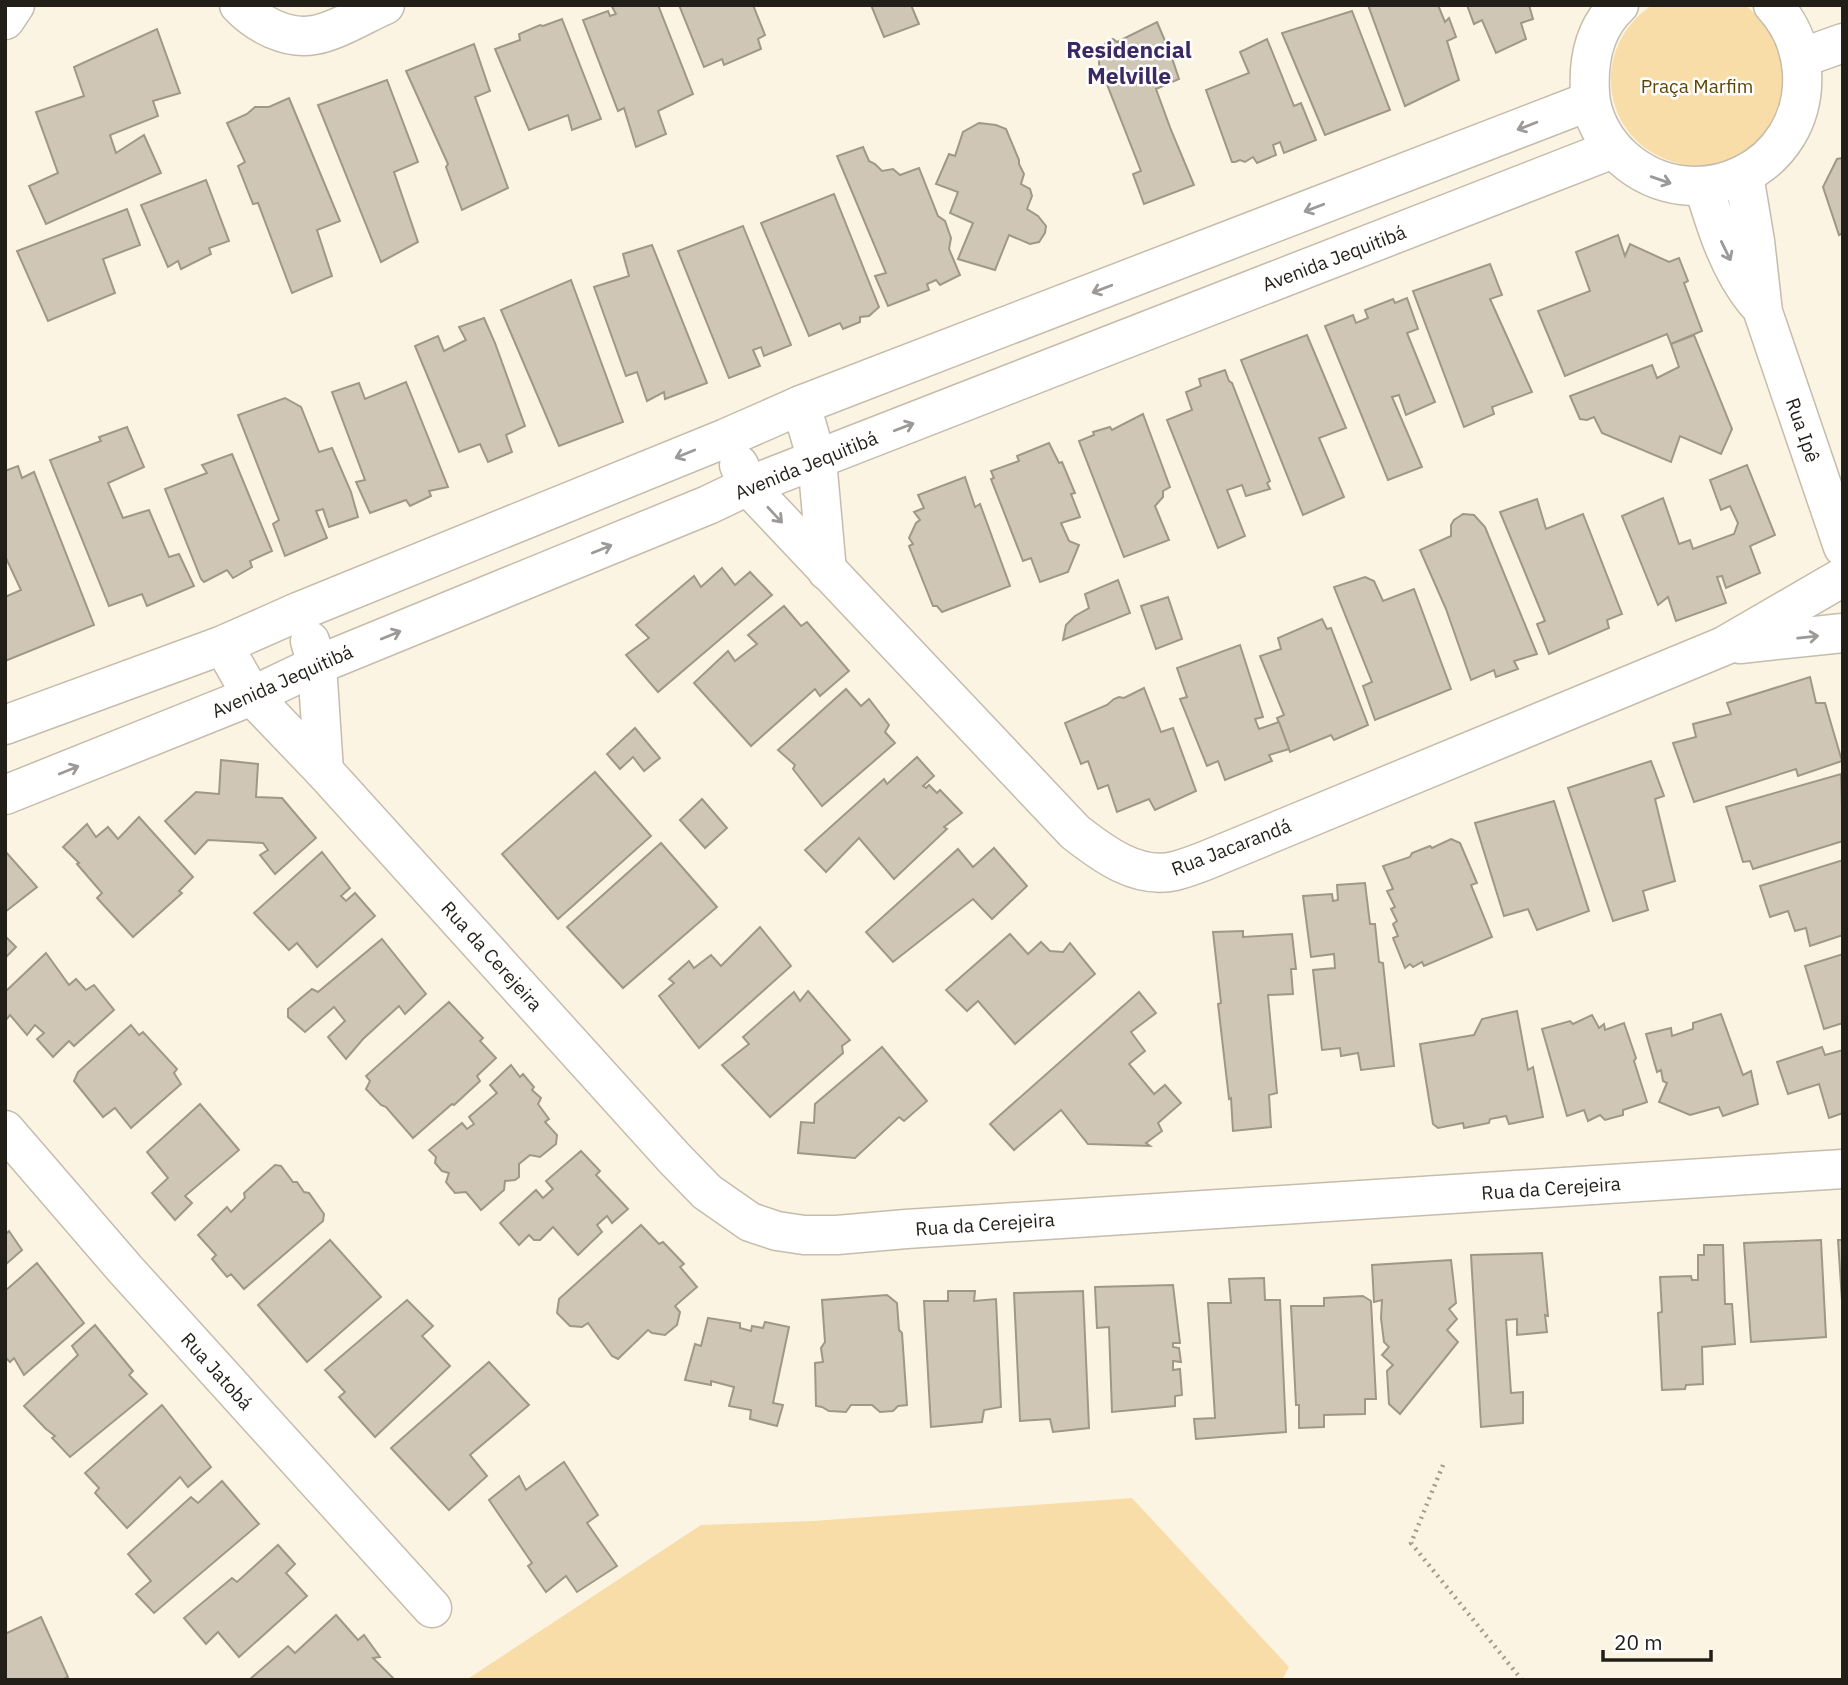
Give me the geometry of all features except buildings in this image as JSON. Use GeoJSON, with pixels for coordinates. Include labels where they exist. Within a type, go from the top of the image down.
{"type":"FeatureCollection","features":[{"type":"Feature","properties":{"kind":"street"},"geometry":{"type":"LineString","coordinates":[[239,5],[245,12],[271,28],[313,36],[385,5]]}},
{"type":"Feature","properties":{"kind":"street"},"geometry":{"type":"LineString","coordinates":[[1619,5],[1596,39],[1589,70],[1590,101],[1599,127],[1613,149],[1632,166],[1654,179],[1679,186],[1704,187],[1725,183],[1744,175],[1767,160],[1785,138],[1797,113],[1802,86],[1801,58],[1783,7]]}},
{"type":"Feature","properties":{"kind":"street"},"geometry":{"type":"LineString","coordinates":[[1801,58],[1843,43]]}},
{"type":"Feature","properties":{"kind":"street"},"geometry":{"type":"LineString","coordinates":[[5,725],[223,645],[802,405],[1590,101]]}},
{"type":"Feature","properties":{"kind":"street","name":"Avenida Jequitibá"},"geometry":{"type":"LineString","coordinates":[[5,795],[252,696],[317,665],[708,505],[748,486],[1613,149]]}},
{"type":"Feature","properties":{"kind":"street","name":"Rua Ipê"},"geometry":{"type":"LineString","coordinates":[[1744,175],[1763,312],[1843,547]]}},
{"type":"Feature","properties":{"kind":"street","name":"Rua Ipê"},"geometry":{"type":"LineString","coordinates":[[1704,187],[1718,234],[1747,291],[1763,312]]}},
{"type":"Feature","properties":{"kind":"street"},"geometry":{"type":"LineString","coordinates":[[802,405],[817,460],[827,571]]}},
{"type":"Feature","properties":{"kind":"street","name":"Rua Jacarandá"},"geometry":{"type":"LineString","coordinates":[[726,438],[748,486],[1075,832],[1102,854],[1129,867],[1151,873],[1174,872],[1207,860],[1724,646],[1843,578]]}},
{"type":"Feature","properties":{"kind":"street"},"geometry":{"type":"LineString","coordinates":[[300,611],[317,665],[324,771]]}},
{"type":"Feature","properties":{"kind":"street","name":"Rua Jacarandá"},"geometry":{"type":"LineString","coordinates":[[1724,646],[1843,633]]}},
{"type":"Feature","properties":{"kind":"street","name":"Rua da Cerejeira"},"geometry":{"type":"LineString","coordinates":[[223,645],[252,696],[324,771],[674,1158],[707,1192],[750,1222],[777,1231],[804,1235],[837,1235],[1843,1170]]}},
{"type":"Feature","properties":{"kind":"street","name":"Rua Jatobá"},"geometry":{"type":"LineString","coordinates":[[5,1130],[125,1269],[432,1608]]}},
{"type":"Feature","properties":{"kind":"path"},"geometry":{"type":"LineString","coordinates":[[1443,1465],[1411,1543],[1522,1680]]}},
{"type":"Feature","properties":{"kind":"green space","name":"Praça Marfim"},"geometry":{"type":"Polygon","coordinates":[[[1652,5],[1745,5],[1775,37],[1784,61],[1780,105],[1771,125],[1746,151],[1710,165],[1681,164],[1654,154],[1634,138],[1620,118],[1612,95],[1611,70],[1618,46],[1631,24],[1652,5]]]}},
{"type":"Feature","properties":{"kind":"green space"},"geometry":{"type":"Polygon","coordinates":[[[1132,1498],[1289,1667],[1282,1680],[466,1680],[701,1525],[813,1521],[1132,1498]]]}},
{"type":"Feature","properties":{"kind":"district","name":"Residencial Melville"},"geometry":{"type":"Point","coordinates":[1129,62]}}]}
